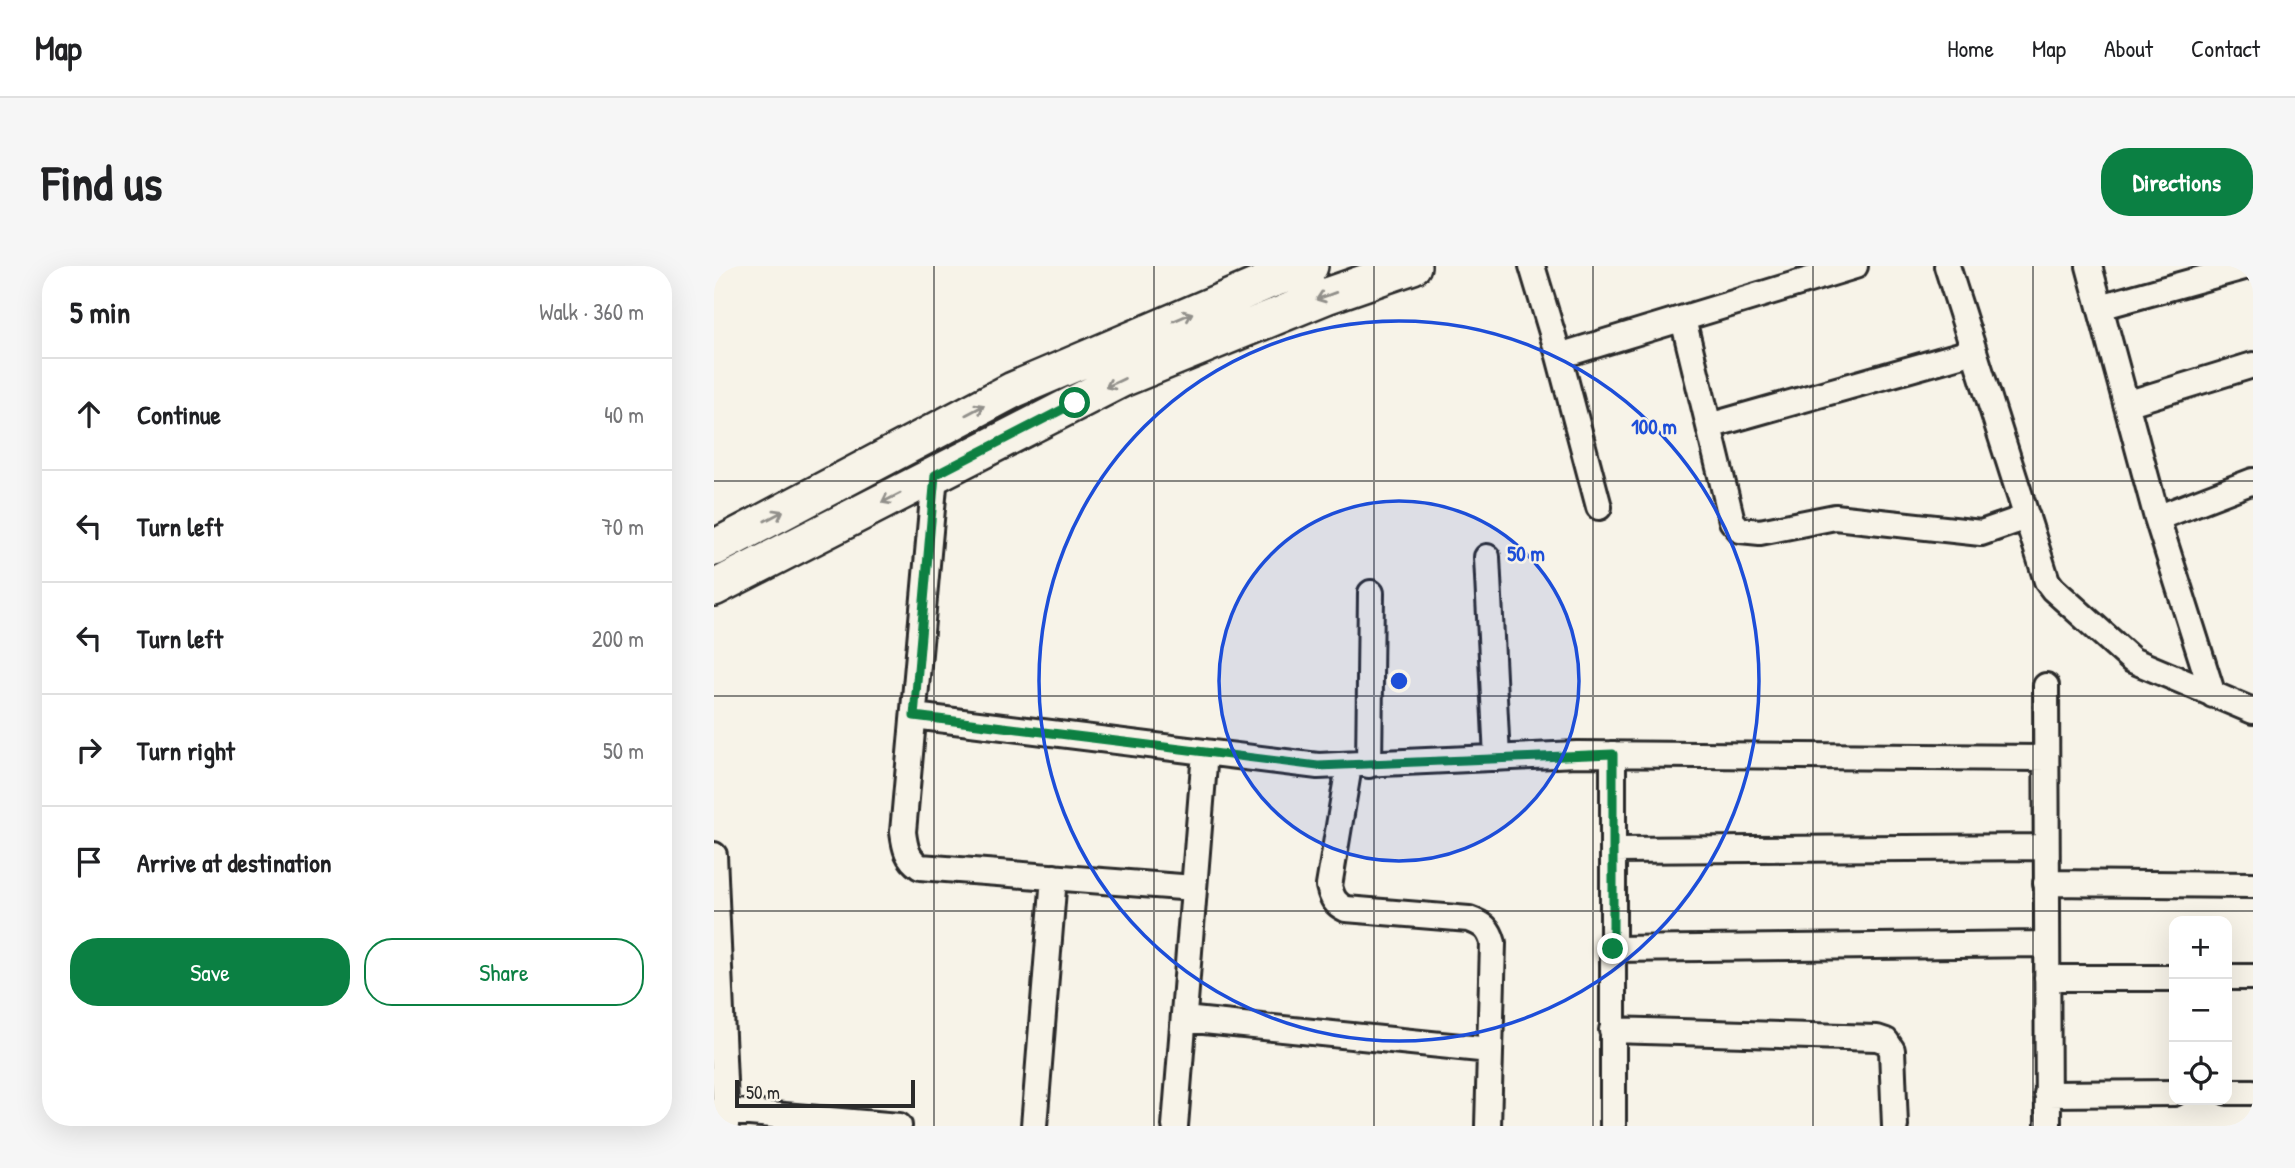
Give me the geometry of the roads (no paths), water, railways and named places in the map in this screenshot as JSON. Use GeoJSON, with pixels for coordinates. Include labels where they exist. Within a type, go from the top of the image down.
{"type":"FeatureCollection","features":[{"type":"Feature","properties":{"kind":"main road"},"geometry":{"type":"LineString","coordinates":[[714,548],[1013,390],[1270,280],[1310,266]]}},
{"type":"Feature","properties":{"kind":"main road"},"geometry":{"type":"LineString","coordinates":[[714,588],[1122,379],[1325,296],[1413,266]]}},
{"type":"Feature","properties":{"kind":"street"},"geometry":{"type":"LineString","coordinates":[[1532,266],[1599,507]]}},
{"type":"Feature","properties":{"kind":"street"},"geometry":{"type":"LineString","coordinates":[[1559,356],[1855,266]]}},
{"type":"Feature","properties":{"kind":"street"},"geometry":{"type":"LineString","coordinates":[[1947,266],[2047,581],[2132,660],[2253,711]]}},
{"type":"Feature","properties":{"kind":"street"},"geometry":{"type":"LineString","coordinates":[[2089,266],[2157,518],[2213,695]]}},
{"type":"Feature","properties":{"kind":"street"},"geometry":{"type":"LineString","coordinates":[[2100,307],[2248,266]]}},
{"type":"Feature","properties":{"kind":"street"},"geometry":{"type":"LineString","coordinates":[[1683,319],[1732,521],[1740,530],[1760,532],[1835,517],[1981,533],[2027,517]]}},
{"type":"Feature","properties":{"kind":"street"},"geometry":{"type":"LineString","coordinates":[[1709,426],[1974,351]]}},
{"type":"Feature","properties":{"kind":"street"},"geometry":{"type":"LineString","coordinates":[[2126,404],[2253,365]]}},
{"type":"Feature","properties":{"kind":"street"},"geometry":{"type":"LineString","coordinates":[[935,475],[903,832],[904,847],[911,860],[920,867],[1194,888]]}},
{"type":"Feature","properties":{"kind":"street"},"geometry":{"type":"LineString","coordinates":[[2157,518],[2253,481]]}},
{"type":"Feature","properties":{"kind":"street"},"geometry":{"type":"LineString","coordinates":[[1487,558],[1497,758]]}},
{"type":"Feature","properties":{"kind":"street"},"geometry":{"type":"LineString","coordinates":[[1371,593],[1359,765],[1329,886],[1337,905],[1346,909],[1469,919],[1489,930],[1493,943],[1488,1126]]}},
{"type":"Feature","properties":{"kind":"street"},"geometry":{"type":"LineString","coordinates":[[2046,686],[2048,1126]]}},
{"type":"Feature","properties":{"kind":"street"},"geometry":{"type":"LineString","coordinates":[[914,716],[1318,766],[1613,754],[2046,758]]}},
{"type":"Feature","properties":{"kind":"street"},"geometry":{"type":"LineString","coordinates":[[1175,1126],[1205,752]]}},
{"type":"Feature","properties":{"kind":"street"},"geometry":{"type":"LineString","coordinates":[[1613,754],[1613,1126]]}},
{"type":"Feature","properties":{"kind":"street"},"geometry":{"type":"LineString","coordinates":[[1613,850],[2046,847]]}},
{"type":"Feature","properties":{"kind":"street"},"geometry":{"type":"LineString","coordinates":[[714,855],[723,1110],[900,1126]]}},
{"type":"Feature","properties":{"kind":"street"},"geometry":{"type":"LineString","coordinates":[[1034,1126],[1054,877]]}},
{"type":"Feature","properties":{"kind":"street"},"geometry":{"type":"LineString","coordinates":[[2046,883],[2253,885]]}},
{"type":"Feature","properties":{"kind":"street"},"geometry":{"type":"LineString","coordinates":[[1613,949],[2046,944]]}},
{"type":"Feature","properties":{"kind":"street"},"geometry":{"type":"LineString","coordinates":[[2232,977],[2253,977]]}},
{"type":"Feature","properties":{"kind":"street"},"geometry":{"type":"LineString","coordinates":[[2047,978],[2169,978]]}},
{"type":"Feature","properties":{"kind":"street"},"geometry":{"type":"LineString","coordinates":[[1184,1019],[1490,1050]]}},
{"type":"Feature","properties":{"kind":"street"},"geometry":{"type":"LineString","coordinates":[[1612,1030],[1877,1038],[1886,1041],[1892,1050],[1895,1126]]}},
{"type":"Feature","properties":{"kind":"street"},"geometry":{"type":"LineString","coordinates":[[2232,1092],[2253,1092]]}},
{"type":"Feature","properties":{"kind":"street"},"geometry":{"type":"LineString","coordinates":[[2048,1094],[2169,1093]]}}]}
